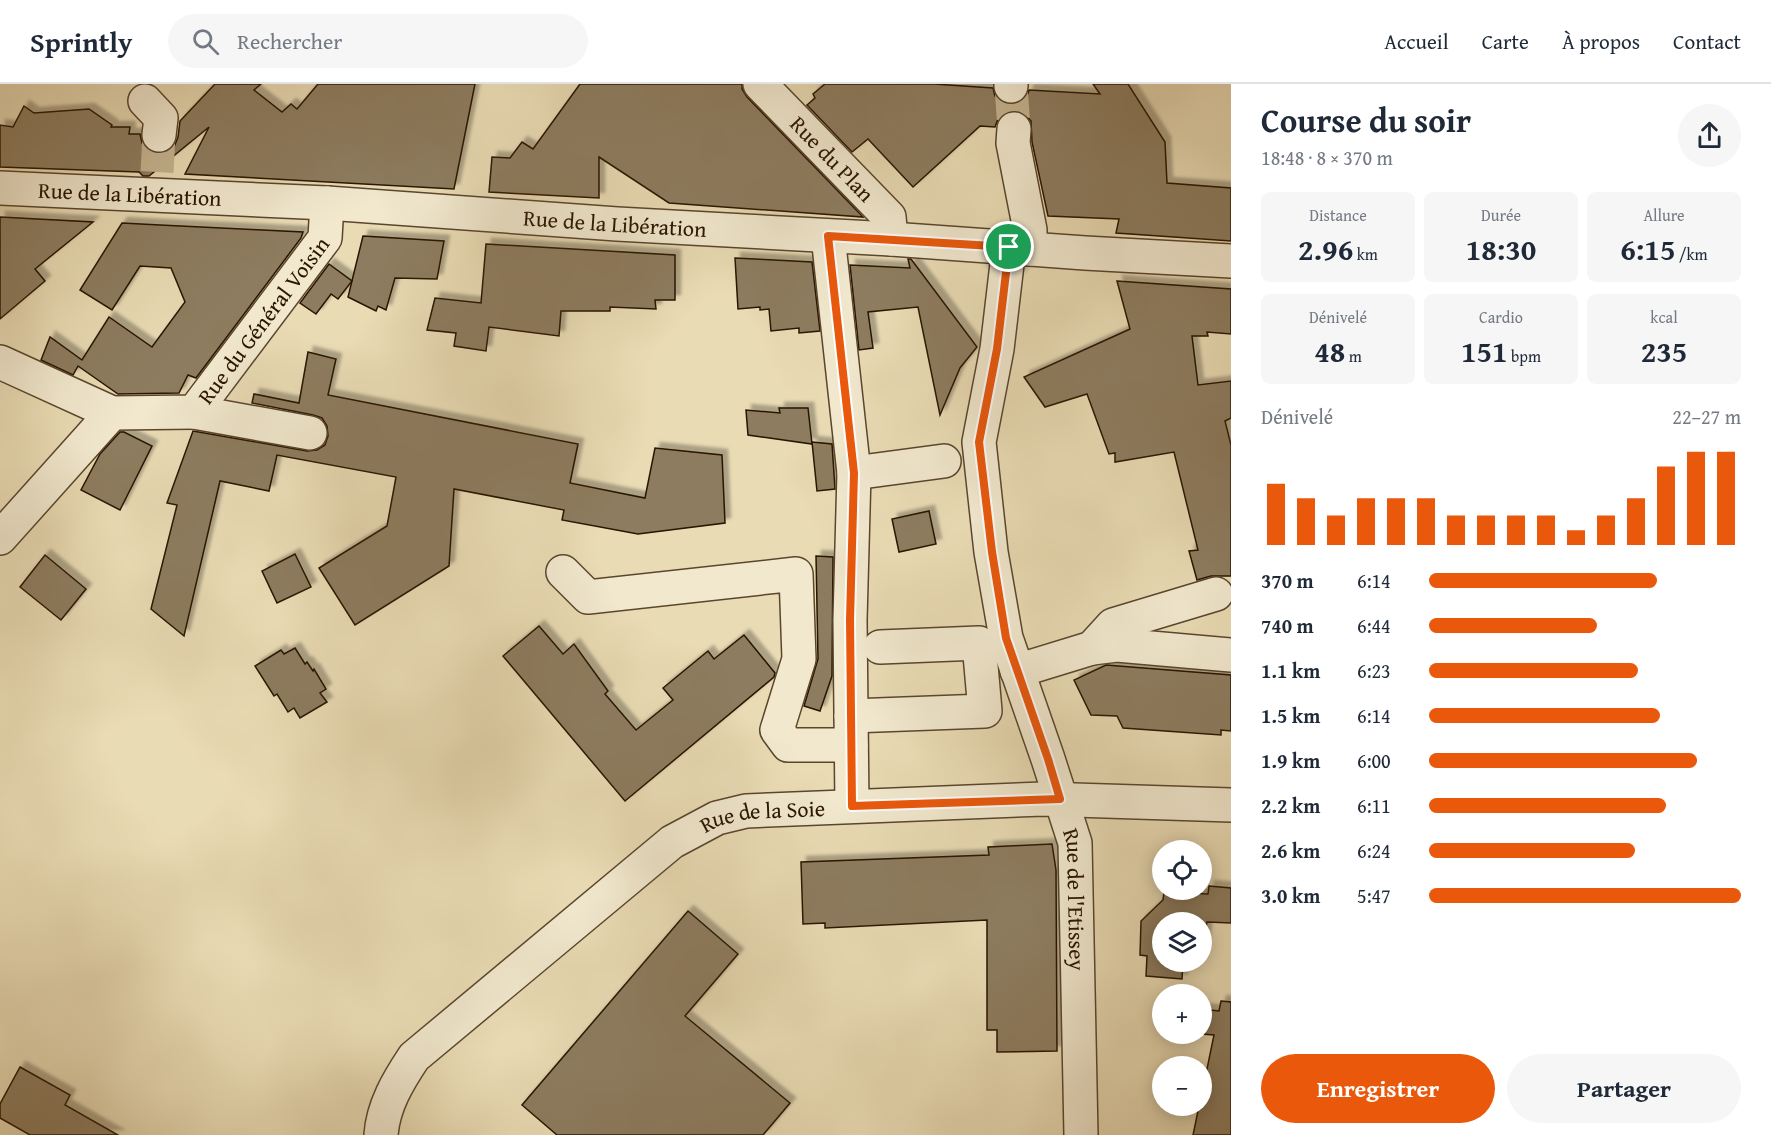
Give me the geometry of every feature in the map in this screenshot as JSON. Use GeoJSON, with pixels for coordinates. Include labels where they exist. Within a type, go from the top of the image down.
{"type":"FeatureCollection","features":[{"type":"Feature","properties":{"kind":"street","name":"Rue du Plan"},"geometry":{"type":"LineString","coordinates":[[760,84],[889,217],[891,239]]}},
{"type":"Feature","properties":{"kind":"street"},"geometry":{"type":"LineString","coordinates":[[145,101],[161,118],[159,135]]}},
{"type":"Feature","properties":{"kind":"street","name":"Rue de l'Etissey"},"geometry":{"type":"LineString","coordinates":[[1014,129],[1013,143],[1030,230],[1019,248],[979,442],[992,552],[992,641],[1017,671],[1075,843],[1081,1135]]}},
{"type":"Feature","properties":{"kind":"street","name":"Rue de la Libération"},"geometry":{"type":"LineString","coordinates":[[0,188],[155,183],[327,203],[617,224],[1231,261]]}},
{"type":"Feature","properties":{"kind":"street","name":"Rue du Général Voisin"},"geometry":{"type":"LineString","coordinates":[[0,362],[112,413],[194,412],[325,238],[327,203]]}},
{"type":"Feature","properties":{"kind":"street","name":"Rue de la Soie"},"geometry":{"type":"LineString","coordinates":[[381,1135],[382,1124],[394,1087],[414,1057],[672,842],[717,818],[746,811],[852,806],[850,620],[854,473],[828,236]]}},
{"type":"Feature","properties":{"kind":"street"},"geometry":{"type":"LineString","coordinates":[[194,412],[310,433]]}},
{"type":"Feature","properties":{"kind":"street"},"geometry":{"type":"LineString","coordinates":[[0,538],[112,413]]}},
{"type":"Feature","properties":{"kind":"street"},"geometry":{"type":"LineString","coordinates":[[854,473],[944,461]]}},
{"type":"Feature","properties":{"kind":"street"},"geometry":{"type":"LineString","coordinates":[[563,572],[588,597],[796,574],[799,659],[777,730],[788,745],[851,731],[985,711],[992,641],[880,647]]}},
{"type":"Feature","properties":{"kind":"street"},"geometry":{"type":"LineString","coordinates":[[1092,648],[1113,625],[1216,594]]}},
{"type":"Feature","properties":{"kind":"street"},"geometry":{"type":"LineString","coordinates":[[1017,671],[1092,648],[1117,645],[1231,655]]}},
{"type":"Feature","properties":{"kind":"street"},"geometry":{"type":"LineString","coordinates":[[852,806],[1060,799],[1231,805]]}},
{"type":"Feature","properties":{"kind":"building"},"geometry":{"type":"Polygon","coordinates":[[[215,84],[261,84],[254,90],[282,112],[291,104],[297,109],[318,84],[475,84],[454,189],[185,174],[209,127],[149,176],[143,176],[139,172],[0,167],[0,125],[13,127],[24,106],[34,113],[89,109],[112,125],[111,127],[130,127],[129,134],[140,134],[147,150],[157,154],[174,147],[180,121],[215,84]]]}},
{"type":"Feature","properties":{"kind":"building"},"geometry":{"type":"Polygon","coordinates":[[[580,84],[742,84],[747,97],[863,217],[669,203],[599,157],[599,198],[489,192],[492,157],[510,158],[522,142],[533,149],[580,84]]]}},
{"type":"Feature","properties":{"kind":"building"},"geometry":{"type":"Polygon","coordinates":[[[825,84],[934,84],[993,88],[995,96],[1001,102],[1010,105],[1021,102],[1029,90],[1100,94],[1093,84],[1128,84],[1165,142],[1167,183],[1231,188],[1231,241],[1116,233],[1119,219],[1048,216],[1032,142],[1031,121],[1025,114],[1016,110],[1005,112],[998,119],[995,127],[980,126],[913,187],[868,139],[852,152],[807,105],[815,98],[813,94],[825,84]]]}},
{"type":"Feature","properties":{"kind":"building"},"geometry":{"type":"Polygon","coordinates":[[[0,217],[93,222],[35,269],[45,281],[0,319],[0,217]]]}},
{"type":"Feature","properties":{"kind":"building"},"geometry":{"type":"Polygon","coordinates":[[[122,223],[303,232],[301,238],[196,378],[188,375],[179,393],[118,394],[78,366],[73,375],[41,360],[50,337],[82,360],[109,317],[152,347],[185,302],[171,268],[140,266],[112,310],[80,290],[122,223]]]}},
{"type":"Feature","properties":{"kind":"building"},"geometry":{"type":"Polygon","coordinates":[[[363,236],[444,241],[437,279],[395,278],[386,310],[378,306],[376,311],[348,297],[363,236]]]}},
{"type":"Feature","properties":{"kind":"building"},"geometry":{"type":"Polygon","coordinates":[[[486,244],[675,255],[675,300],[655,300],[656,309],[610,307],[610,311],[561,311],[559,336],[489,327],[486,351],[454,346],[456,333],[427,330],[435,298],[481,303],[486,244]]]}},
{"type":"Feature","properties":{"kind":"building"},"geometry":{"type":"Polygon","coordinates":[[[735,258],[812,262],[820,331],[799,333],[799,328],[771,331],[769,309],[760,310],[760,307],[738,309],[735,258]]]}},
{"type":"Feature","properties":{"kind":"building"},"geometry":{"type":"Polygon","coordinates":[[[908,259],[911,259],[977,347],[960,368],[940,415],[918,307],[868,312],[873,348],[859,350],[850,265],[910,268],[908,259]]]}},
{"type":"Feature","properties":{"kind":"building"},"geometry":{"type":"Polygon","coordinates":[[[329,264],[352,281],[338,299],[331,294],[316,314],[300,303],[329,264]]]}},
{"type":"Feature","properties":{"kind":"building"},"geometry":{"type":"Polygon","coordinates":[[[1117,281],[1231,289],[1231,334],[1207,332],[1208,336],[1192,336],[1198,385],[1231,381],[1231,418],[1225,421],[1231,445],[1231,576],[1211,576],[1197,580],[1189,551],[1198,550],[1174,452],[1115,462],[1115,453],[1109,454],[1087,394],[1045,407],[1024,377],[1130,329],[1117,281]]]}},
{"type":"Feature","properties":{"kind":"building"},"geometry":{"type":"Polygon","coordinates":[[[308,352],[336,359],[328,395],[578,444],[570,483],[645,498],[655,448],[722,455],[725,523],[638,534],[562,520],[564,510],[454,489],[449,566],[355,625],[319,568],[387,526],[396,477],[277,455],[269,491],[220,481],[184,636],[151,609],[177,505],[167,503],[193,431],[307,451],[317,450],[325,445],[328,436],[327,426],[322,418],[252,403],[254,394],[299,403],[308,352]]]}},
{"type":"Feature","properties":{"kind":"building"},"geometry":{"type":"Polygon","coordinates":[[[779,408],[808,408],[812,444],[748,435],[746,410],[780,413],[779,408]]]}},
{"type":"Feature","properties":{"kind":"building"},"geometry":{"type":"Polygon","coordinates":[[[120,432],[152,446],[120,510],[81,490],[100,454],[120,432]]]}},
{"type":"Feature","properties":{"kind":"building"},"geometry":{"type":"Polygon","coordinates":[[[812,442],[832,444],[835,489],[817,491],[812,442]]]}},
{"type":"Feature","properties":{"kind":"building"},"geometry":{"type":"Polygon","coordinates":[[[929,511],[936,544],[899,552],[892,519],[929,511]]]}},
{"type":"Feature","properties":{"kind":"building"},"geometry":{"type":"Polygon","coordinates":[[[295,554],[311,587],[277,603],[262,571],[295,554]]]}},
{"type":"Feature","properties":{"kind":"building"},"geometry":{"type":"Polygon","coordinates":[[[45,555],[86,589],[61,620],[20,587],[45,555]]]}},
{"type":"Feature","properties":{"kind":"building"},"geometry":{"type":"Polygon","coordinates":[[[816,556],[833,557],[832,676],[820,711],[804,706],[818,659],[816,556]]]}},
{"type":"Feature","properties":{"kind":"building"},"geometry":{"type":"Polygon","coordinates":[[[539,626],[563,654],[574,644],[608,691],[605,694],[636,730],[673,700],[663,688],[708,651],[714,659],[744,635],[775,673],[774,677],[625,801],[503,656],[539,626]]]}},
{"type":"Feature","properties":{"kind":"building"},"geometry":{"type":"Polygon","coordinates":[[[295,648],[305,664],[307,662],[313,671],[314,669],[326,689],[320,693],[327,702],[300,718],[294,708],[288,712],[277,694],[274,696],[255,666],[281,650],[284,654],[295,648]]]}},
{"type":"Feature","properties":{"kind":"building"},"geometry":{"type":"Polygon","coordinates":[[[1106,665],[1231,675],[1231,731],[1221,730],[1221,735],[1123,728],[1117,716],[1091,715],[1074,680],[1106,665]]]}},
{"type":"Feature","properties":{"kind":"building"},"geometry":{"type":"Polygon","coordinates":[[[1052,844],[1056,870],[1057,1051],[997,1052],[997,1030],[987,1030],[987,920],[825,928],[825,923],[803,924],[801,862],[989,855],[988,847],[1052,844]]]}},
{"type":"Feature","properties":{"kind":"building"},"geometry":{"type":"Polygon","coordinates":[[[1212,886],[1231,888],[1231,923],[1212,922],[1212,912],[1152,912],[1152,972],[1182,972],[1182,979],[1146,976],[1147,956],[1140,955],[1141,921],[1163,900],[1212,900],[1212,886]]]}},
{"type":"Feature","properties":{"kind":"building"},"geometry":{"type":"Polygon","coordinates":[[[688,911],[738,954],[685,1016],[790,1103],[763,1135],[557,1135],[522,1105],[688,911]]]}},
{"type":"Feature","properties":{"kind":"building"},"geometry":{"type":"Polygon","coordinates":[[[1221,1001],[1231,1002],[1231,1135],[1193,1135],[1197,1116],[1212,1116],[1212,1056],[1210,1056],[1214,1035],[1212,1035],[1212,1010],[1219,1011],[1221,1001]]]}},
{"type":"Feature","properties":{"kind":"building"},"geometry":{"type":"Polygon","coordinates":[[[20,1067],[70,1095],[65,1105],[118,1135],[30,1135],[0,1118],[0,1104],[20,1067]]]}},
{"type":"Feature","properties":{"kind":"tunnel"},"geometry":{"type":"LineString","coordinates":[[1011,86],[1014,129]]}},
{"type":"Feature","properties":{"kind":"tunnel"},"geometry":{"type":"LineString","coordinates":[[157,172],[159,135]]}},
{"type":"Feature","properties":{"kind":"route"},"geometry":{"type":"LineString","coordinates":[[828,236],[1009,247],[997,349],[979,442],[999,606],[1006,638],[1060,799],[852,806],[850,620],[854,473],[828,236]]}}]}
